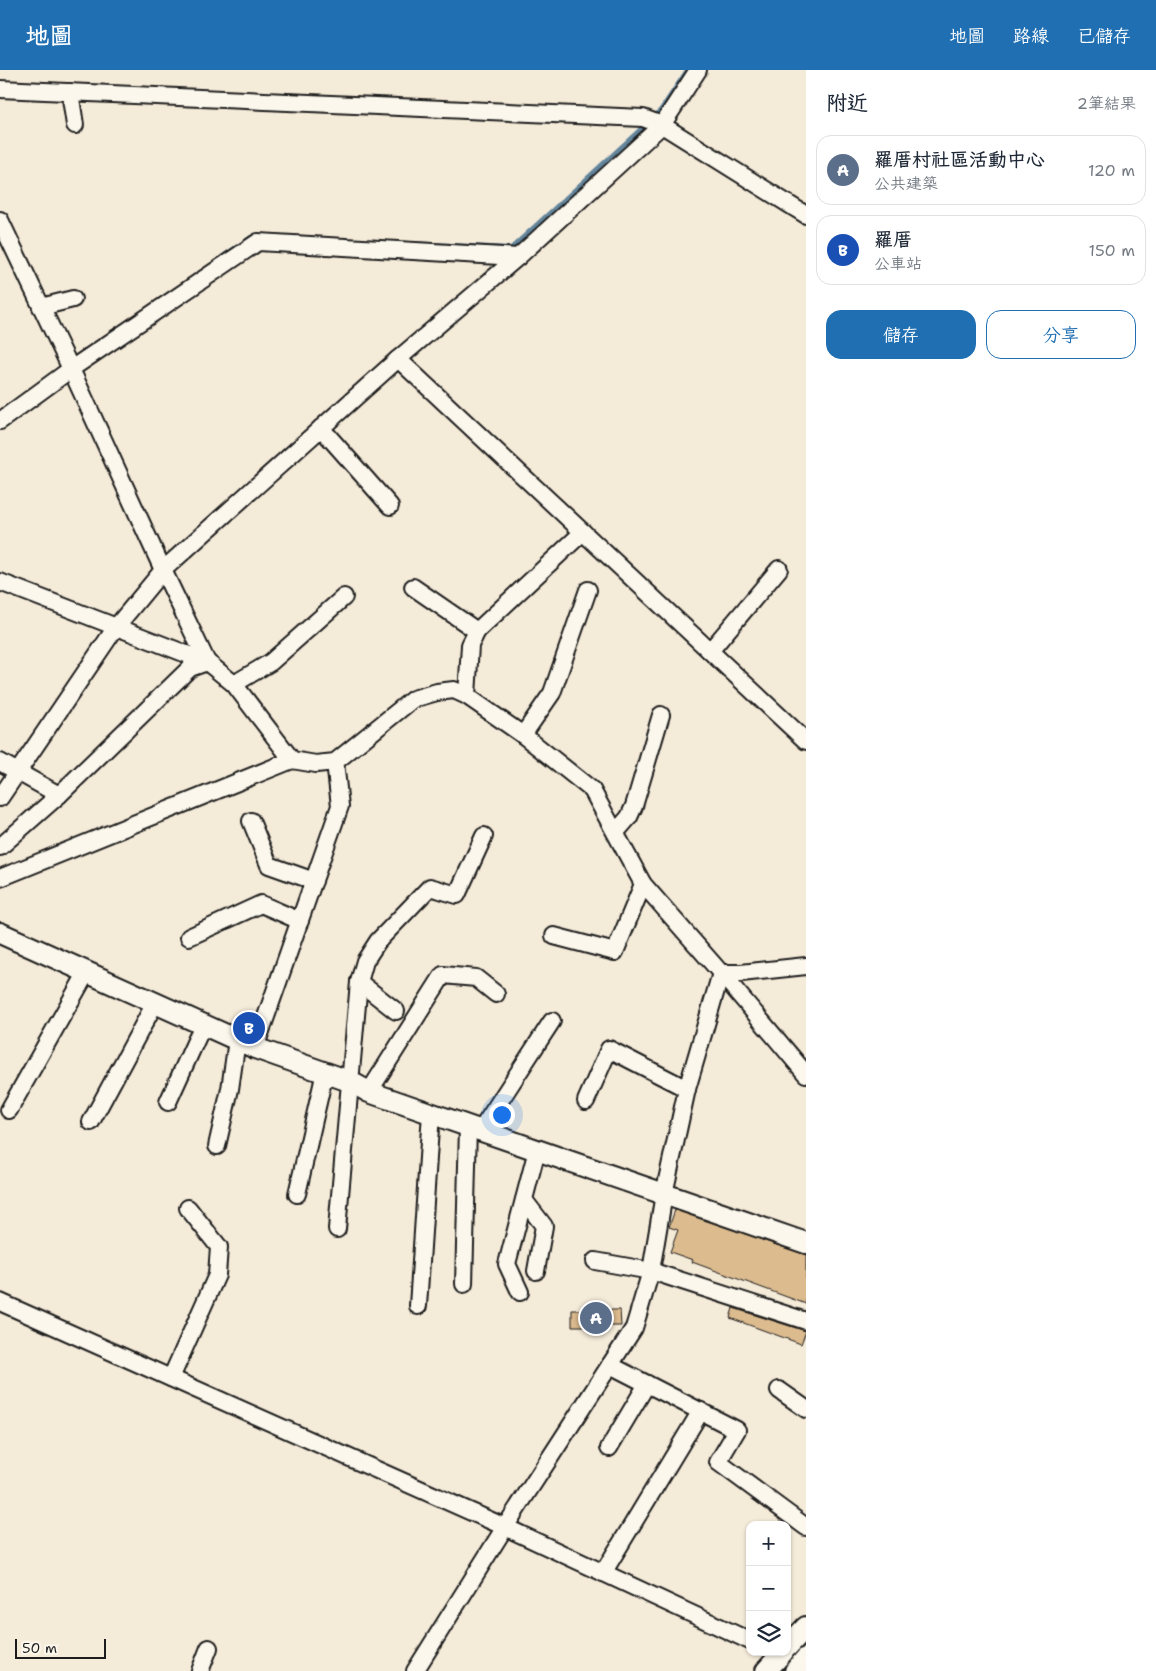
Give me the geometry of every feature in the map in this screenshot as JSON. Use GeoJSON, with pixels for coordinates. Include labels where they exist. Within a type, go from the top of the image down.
{"type":"FeatureCollection","features":[{"type":"Feature","properties":{"kind":"main road"},"geometry":{"type":"LineString","coordinates":[[0,933],[255,1048],[349,1081],[369,1092],[806,1243]]}},
{"type":"Feature","properties":{"kind":"main road"},"geometry":{"type":"LineString","coordinates":[[791,1642],[806,1627]]}},
{"type":"Feature","properties":{"kind":"main road"},"geometry":{"type":"LineString","coordinates":[[766,1671],[778,1656]]}},
{"type":"Feature","properties":{"kind":"street"},"geometry":{"type":"LineString","coordinates":[[0,798],[116,627],[162,570],[398,359],[518,257],[662,125],[698,70]]}},
{"type":"Feature","properties":{"kind":"street"},"geometry":{"type":"LineString","coordinates":[[0,89],[644,118],[662,125],[806,215]]}},
{"type":"Feature","properties":{"kind":"street"},"geometry":{"type":"LineString","coordinates":[[70,92],[75,125]]}},
{"type":"Feature","properties":{"kind":"street"},"geometry":{"type":"LineString","coordinates":[[0,220],[71,369],[162,570],[207,662]]}},
{"type":"Feature","properties":{"kind":"street"},"geometry":{"type":"LineString","coordinates":[[0,421],[71,369],[258,242],[518,257]]}},
{"type":"Feature","properties":{"kind":"street"},"geometry":{"type":"LineString","coordinates":[[41,307],[73,299]]}},
{"type":"Feature","properties":{"kind":"street"},"geometry":{"type":"LineString","coordinates":[[398,359],[806,741]]}},
{"type":"Feature","properties":{"kind":"street"},"geometry":{"type":"LineString","coordinates":[[321,428],[390,506]]}},
{"type":"Feature","properties":{"kind":"street"},"geometry":{"type":"LineString","coordinates":[[467,696],[470,645],[477,631],[583,532]]}},
{"type":"Feature","properties":{"kind":"street"},"geometry":{"type":"LineString","coordinates":[[710,651],[779,569]]}},
{"type":"Feature","properties":{"kind":"street"},"geometry":{"type":"LineString","coordinates":[[0,582],[207,662],[234,684],[292,760]]}},
{"type":"Feature","properties":{"kind":"street"},"geometry":{"type":"LineString","coordinates":[[413,587],[477,631]]}},
{"type":"Feature","properties":{"kind":"street"},"geometry":{"type":"LineString","coordinates":[[523,735],[552,693],[588,590]]}},
{"type":"Feature","properties":{"kind":"street"},"geometry":{"type":"LineString","coordinates":[[234,684],[271,662],[344,597]]}},
{"type":"Feature","properties":{"kind":"street"},"geometry":{"type":"LineString","coordinates":[[0,847],[59,795],[190,668],[207,662]]}},
{"type":"Feature","properties":{"kind":"street"},"geometry":{"type":"LineString","coordinates":[[0,878],[292,760],[316,764],[335,762],[414,699],[437,692],[454,690],[467,696],[523,735],[592,790],[643,884],[803,1066]]}},
{"type":"Feature","properties":{"kind":"street"},"geometry":{"type":"LineString","coordinates":[[616,832],[631,812],[661,715]]}},
{"type":"Feature","properties":{"kind":"street"},"geometry":{"type":"LineString","coordinates":[[0,762],[59,795]]}},
{"type":"Feature","properties":{"kind":"street"},"geometry":{"type":"LineString","coordinates":[[255,1048],[340,806],[335,762]]}},
{"type":"Feature","properties":{"kind":"street"},"geometry":{"type":"LineString","coordinates":[[251,821],[269,865],[314,881]]}},
{"type":"Feature","properties":{"kind":"street"},"geometry":{"type":"LineString","coordinates":[[337,1229],[359,982],[365,961],[378,941],[430,887],[457,895],[484,836]]}},
{"type":"Feature","properties":{"kind":"street"},"geometry":{"type":"LineString","coordinates":[[554,936],[614,952],[643,884]]}},
{"type":"Feature","properties":{"kind":"street"},"geometry":{"type":"LineString","coordinates":[[189,937],[261,904],[300,921]]}},
{"type":"Feature","properties":{"kind":"street"},"geometry":{"type":"LineString","coordinates":[[722,973],[741,974],[806,966]]}},
{"type":"Feature","properties":{"kind":"street"},"geometry":{"type":"LineString","coordinates":[[9,1110],[87,972]]}},
{"type":"Feature","properties":{"kind":"street"},"geometry":{"type":"LineString","coordinates":[[415,1671],[505,1527],[634,1328],[651,1271],[664,1194],[687,1089],[722,973]]}},
{"type":"Feature","properties":{"kind":"street"},"geometry":{"type":"LineString","coordinates":[[369,1092],[443,975],[476,978],[496,994]]}},
{"type":"Feature","properties":{"kind":"street"},"geometry":{"type":"LineString","coordinates":[[359,982],[396,1011]]}},
{"type":"Feature","properties":{"kind":"street"},"geometry":{"type":"LineString","coordinates":[[91,1122],[156,1003]]}},
{"type":"Feature","properties":{"kind":"street"},"geometry":{"type":"LineString","coordinates":[[464,1284],[475,1128],[552,1021]]}},
{"type":"Feature","properties":{"kind":"street"},"geometry":{"type":"LineString","coordinates":[[168,1102],[203,1025]]}},
{"type":"Feature","properties":{"kind":"street"},"geometry":{"type":"LineString","coordinates":[[217,1146],[230,1089],[237,1040]]}},
{"type":"Feature","properties":{"kind":"street"},"geometry":{"type":"LineString","coordinates":[[586,1101],[609,1049],[687,1089]]}},
{"type":"Feature","properties":{"kind":"street"},"geometry":{"type":"LineString","coordinates":[[297,1194],[325,1072]]}},
{"type":"Feature","properties":{"kind":"street"},"geometry":{"type":"LineString","coordinates":[[418,1306],[430,1113]]}},
{"type":"Feature","properties":{"kind":"street"},"geometry":{"type":"LineString","coordinates":[[520,1292],[507,1264],[536,1150]]}},
{"type":"Feature","properties":{"kind":"street"},"geometry":{"type":"LineString","coordinates":[[524,1200],[544,1226],[536,1271]]}},
{"type":"Feature","properties":{"kind":"street"},"geometry":{"type":"LineString","coordinates":[[171,1378],[217,1275],[219,1247],[188,1208]]}},
{"type":"Feature","properties":{"kind":"street"},"geometry":{"type":"LineString","coordinates":[[595,1261],[651,1271],[806,1321]]}},
{"type":"Feature","properties":{"kind":"street"},"geometry":{"type":"LineString","coordinates":[[0,1302],[505,1527],[746,1639]]}},
{"type":"Feature","properties":{"kind":"street"},"geometry":{"type":"LineString","coordinates":[[610,1365],[737,1430],[718,1462],[806,1527]]}},
{"type":"Feature","properties":{"kind":"street"},"geometry":{"type":"LineString","coordinates":[[609,1448],[647,1384]]}},
{"type":"Feature","properties":{"kind":"street"},"geometry":{"type":"LineString","coordinates":[[779,1390],[806,1409]]}},
{"type":"Feature","properties":{"kind":"street"},"geometry":{"type":"LineString","coordinates":[[603,1573],[701,1411]]}},
{"type":"Feature","properties":{"kind":"street"},"geometry":{"type":"LineString","coordinates":[[200,1671],[209,1648]]}},
{"type":"Feature","properties":{"kind":"street"},"geometry":{"type":"LineString","coordinates":[[787,1656],[802,1665]]}},
{"type":"Feature","properties":{"kind":"building"},"geometry":{"type":"Polygon","coordinates":[[[675,1210],[806,1255],[806,1304],[670,1252],[678,1230],[669,1227],[675,1210]]]}},
{"type":"Feature","properties":{"kind":"building"},"geometry":{"type":"Polygon","coordinates":[[[590,1306],[604,1306],[604,1310],[620,1310],[621,1326],[572,1326],[572,1310],[590,1310],[590,1306]]]}},
{"type":"Feature","properties":{"kind":"building"},"geometry":{"type":"Polygon","coordinates":[[[733,1308],[806,1331],[801,1344],[730,1318],[733,1308]]]}},
{"type":"Feature","properties":{"kind":"waterway"},"geometry":{"type":"LineString","coordinates":[[654,117],[687,70]]}},
{"type":"Feature","properties":{"kind":"waterway"},"geometry":{"type":"LineString","coordinates":[[412,243],[511,248],[647,123]]}},
{"type":"Feature","properties":{"kind":"waterway"},"geometry":{"type":"LineString","coordinates":[[223,256],[251,237],[255,237]]}},
{"type":"Feature","properties":{"kind":"place","name":"羅厝"},"geometry":{"type":"Point","coordinates":[249,1028]}},
{"type":"Feature","properties":{"kind":"place","name":"羅厝村社區活動中心"},"geometry":{"type":"Point","coordinates":[596,1318]}}]}
